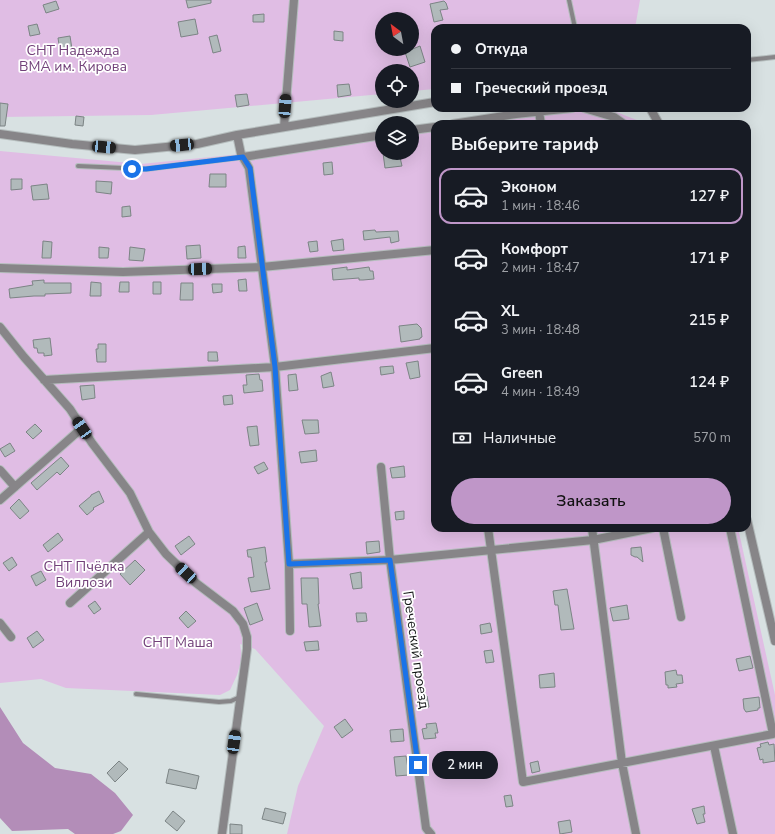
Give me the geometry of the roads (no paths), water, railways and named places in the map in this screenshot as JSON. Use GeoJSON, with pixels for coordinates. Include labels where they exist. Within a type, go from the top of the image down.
{"type":"FeatureCollection","features":[{"type":"Feature","properties":{"kind":"street"},"geometry":{"type":"LineString","coordinates":[[284,127],[294,0]]}},
{"type":"Feature","properties":{"kind":"street"},"geometry":{"type":"LineString","coordinates":[[0,134],[72,144],[135,150],[197,144],[237,135],[431,103]]}},
{"type":"Feature","properties":{"kind":"street"},"geometry":{"type":"LineString","coordinates":[[478,120],[539,112],[540,120]]}},
{"type":"Feature","properties":{"kind":"street"},"geometry":{"type":"LineString","coordinates":[[597,112],[614,117],[618,120]]}},
{"type":"Feature","properties":{"kind":"street"},"geometry":{"type":"LineString","coordinates":[[419,129],[431,128]]}},
{"type":"Feature","properties":{"kind":"street"},"geometry":{"type":"LineString","coordinates":[[237,135],[241,154],[250,168],[275,367],[289,564],[290,631]]}},
{"type":"Feature","properties":{"kind":"street"},"geometry":{"type":"LineString","coordinates":[[243,157],[375,136]]}},
{"type":"Feature","properties":{"kind":"street"},"geometry":{"type":"LineString","coordinates":[[0,268],[124,272],[262,267],[431,250]]}},
{"type":"Feature","properties":{"kind":"street"},"geometry":{"type":"LineString","coordinates":[[0,327],[70,409],[103,458],[130,493],[149,532],[166,554],[196,583],[233,611],[243,624],[247,637],[247,649],[222,834]]}},
{"type":"Feature","properties":{"kind":"street"},"geometry":{"type":"LineString","coordinates":[[44,380],[275,367],[431,348]]}},
{"type":"Feature","properties":{"kind":"street"},"geometry":{"type":"LineString","coordinates":[[0,500],[82,428]]}},
{"type":"Feature","properties":{"kind":"street","name":"Греческий проезд"},"geometry":{"type":"LineString","coordinates":[[381,467],[390,560],[426,828],[431,834]]}},
{"type":"Feature","properties":{"kind":"street"},"geometry":{"type":"LineString","coordinates":[[0,470],[15,487]]}},
{"type":"Feature","properties":{"kind":"street"},"geometry":{"type":"LineString","coordinates":[[70,603],[149,532]]}},
{"type":"Feature","properties":{"kind":"street"},"geometry":{"type":"LineString","coordinates":[[489,532],[523,782],[773,734],[731,532]]}},
{"type":"Feature","properties":{"kind":"street"},"geometry":{"type":"LineString","coordinates":[[592,532],[622,763],[636,834]]}},
{"type":"Feature","properties":{"kind":"street"},"geometry":{"type":"LineString","coordinates":[[289,564],[390,560],[593,540],[632,532]]}},
{"type":"Feature","properties":{"kind":"street"},"geometry":{"type":"LineString","coordinates":[[664,532],[681,617]]}},
{"type":"Feature","properties":{"kind":"street"},"geometry":{"type":"LineString","coordinates":[[750,532],[775,641]]}},
{"type":"Feature","properties":{"kind":"street"},"geometry":{"type":"LineString","coordinates":[[0,623],[11,637]]}},
{"type":"Feature","properties":{"kind":"street"},"geometry":{"type":"LineString","coordinates":[[714,746],[733,834]]}},
{"type":"Feature","properties":{"kind":"lane"},"geometry":{"type":"LineString","coordinates":[[568,0],[574,24]]}},
{"type":"Feature","properties":{"kind":"lane"},"geometry":{"type":"LineString","coordinates":[[751,59],[775,56]]}},
{"type":"Feature","properties":{"kind":"lane"},"geometry":{"type":"LineString","coordinates":[[78,166],[146,169],[243,157]]}},
{"type":"Feature","properties":{"kind":"lane"},"geometry":{"type":"LineString","coordinates":[[136,694],[219,702],[231,701],[240,696]]}},
{"type":"Feature","properties":{"kind":"park label","name":"СНТ Надежда ВМА им. Кирова"},"geometry":{"type":"Point","coordinates":[73,58]}},
{"type":"Feature","properties":{"kind":"park label","name":"СНТ Пчёлка Виллози"},"geometry":{"type":"Point","coordinates":[84,574]}},
{"type":"Feature","properties":{"kind":"park label","name":"СНТ Маша"},"geometry":{"type":"Point","coordinates":[178,642]}}]}
